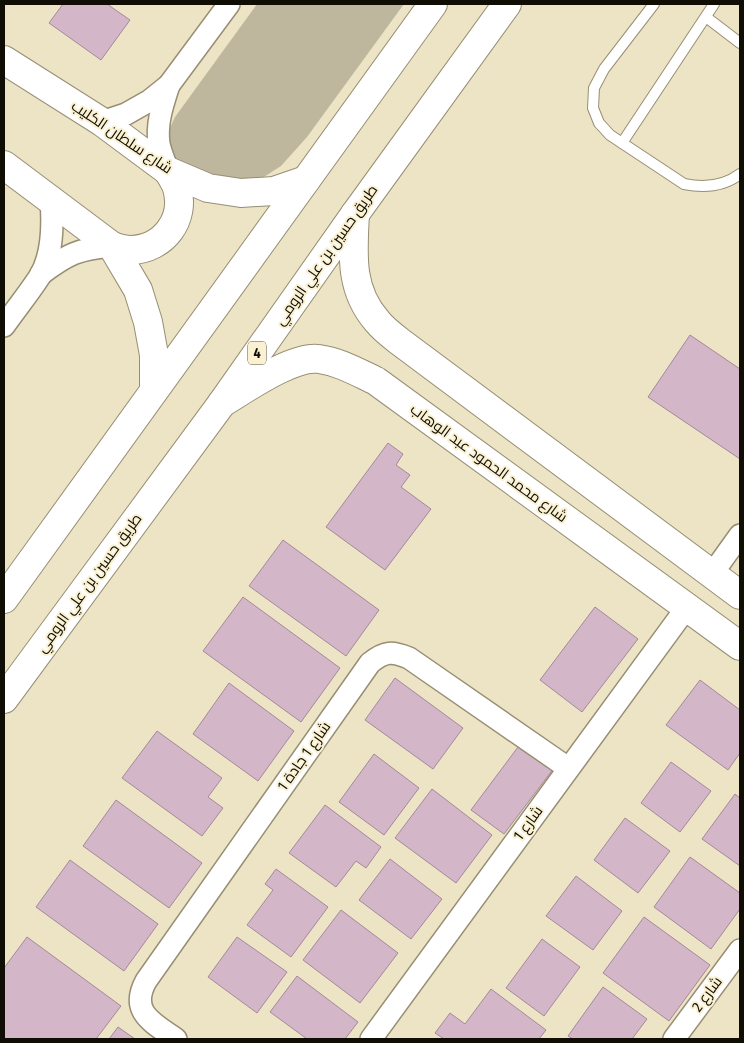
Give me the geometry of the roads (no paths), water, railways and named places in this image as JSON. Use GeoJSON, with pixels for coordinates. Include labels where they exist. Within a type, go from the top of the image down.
{"type":"FeatureCollection","features":[{"type":"Feature","properties":{"kind":"main road"},"geometry":{"type":"LineString","coordinates":[[4,599],[433,4]]}},
{"type":"Feature","properties":{"kind":"main road","name":"طريق حسين بن علي الرومي"},"geometry":{"type":"LineString","coordinates":[[4,699],[222,403],[355,214],[507,4]]}},
{"type":"Feature","properties":{"kind":"main road","name":"شارع سلطان الكليب"},"geometry":{"type":"LineString","coordinates":[[4,61],[102,122],[168,171],[208,188],[241,193],[274,191],[306,180]]}},
{"type":"Feature","properties":{"kind":"main road"},"geometry":{"type":"LineString","coordinates":[[4,165],[112,246],[138,290],[148,322],[154,356],[154,389]]}},
{"type":"Feature","properties":{"kind":"main road"},"geometry":{"type":"LineString","coordinates":[[112,246],[130,250],[149,248],[164,238],[175,223],[180,205],[177,187],[168,171]]}},
{"type":"Feature","properties":{"kind":"main road"},"geometry":{"type":"LineString","coordinates":[[355,214],[353,265],[359,294],[376,321],[403,344],[740,595]]}},
{"type":"Feature","properties":{"kind":"main road","name":"شارع محمد الحمود عبد الوهاب"},"geometry":{"type":"LineString","coordinates":[[222,403],[290,363],[316,358],[344,365],[376,381],[740,646]]}},
{"type":"Feature","properties":{"kind":"main road"},"geometry":{"type":"LineString","coordinates":[[538,498],[539,490],[547,476],[568,467]]}},
{"type":"Feature","properties":{"kind":"street"},"geometry":{"type":"LineString","coordinates":[[168,171],[159,143],[160,113],[170,85],[229,4]]}},
{"type":"Feature","properties":{"kind":"street"},"geometry":{"type":"LineString","coordinates":[[102,122],[126,114],[149,101],[170,85]]}},
{"type":"Feature","properties":{"kind":"street"},"geometry":{"type":"LineString","coordinates":[[4,326],[41,274],[49,251],[53,226],[51,200]]}},
{"type":"Feature","properties":{"kind":"street"},"geometry":{"type":"LineString","coordinates":[[41,274],[62,259],[87,248],[112,246]]}},
{"type":"Feature","properties":{"kind":"street"},"geometry":{"type":"LineString","coordinates":[[712,574],[740,535]]}},
{"type":"Feature","properties":{"kind":"street","name":"شارع 1"},"geometry":{"type":"LineString","coordinates":[[371,1039],[687,607]]}},
{"type":"Feature","properties":{"kind":"street","name":"شارع 1 جادة 1"},"geometry":{"type":"LineString","coordinates":[[176,1039],[150,1020],[142,1009],[139,993],[142,987],[370,663],[382,654],[396,652],[409,658],[568,768]]}},
{"type":"Feature","properties":{"kind":"street","name":"شارع 2"},"geometry":{"type":"LineString","coordinates":[[674,1039],[740,950]]}},
{"type":"Feature","properties":{"kind":"lane"},"geometry":{"type":"LineString","coordinates":[[654,4],[604,69],[594,88],[593,108],[599,123],[610,135],[684,184],[698,187],[717,186],[734,179],[740,174]]}},
{"type":"Feature","properties":{"kind":"lane"},"geometry":{"type":"LineString","coordinates":[[622,143],[714,4]]}},
{"type":"Feature","properties":{"kind":"lane"},"geometry":{"type":"LineString","coordinates":[[706,17],[740,43]]}}]}
